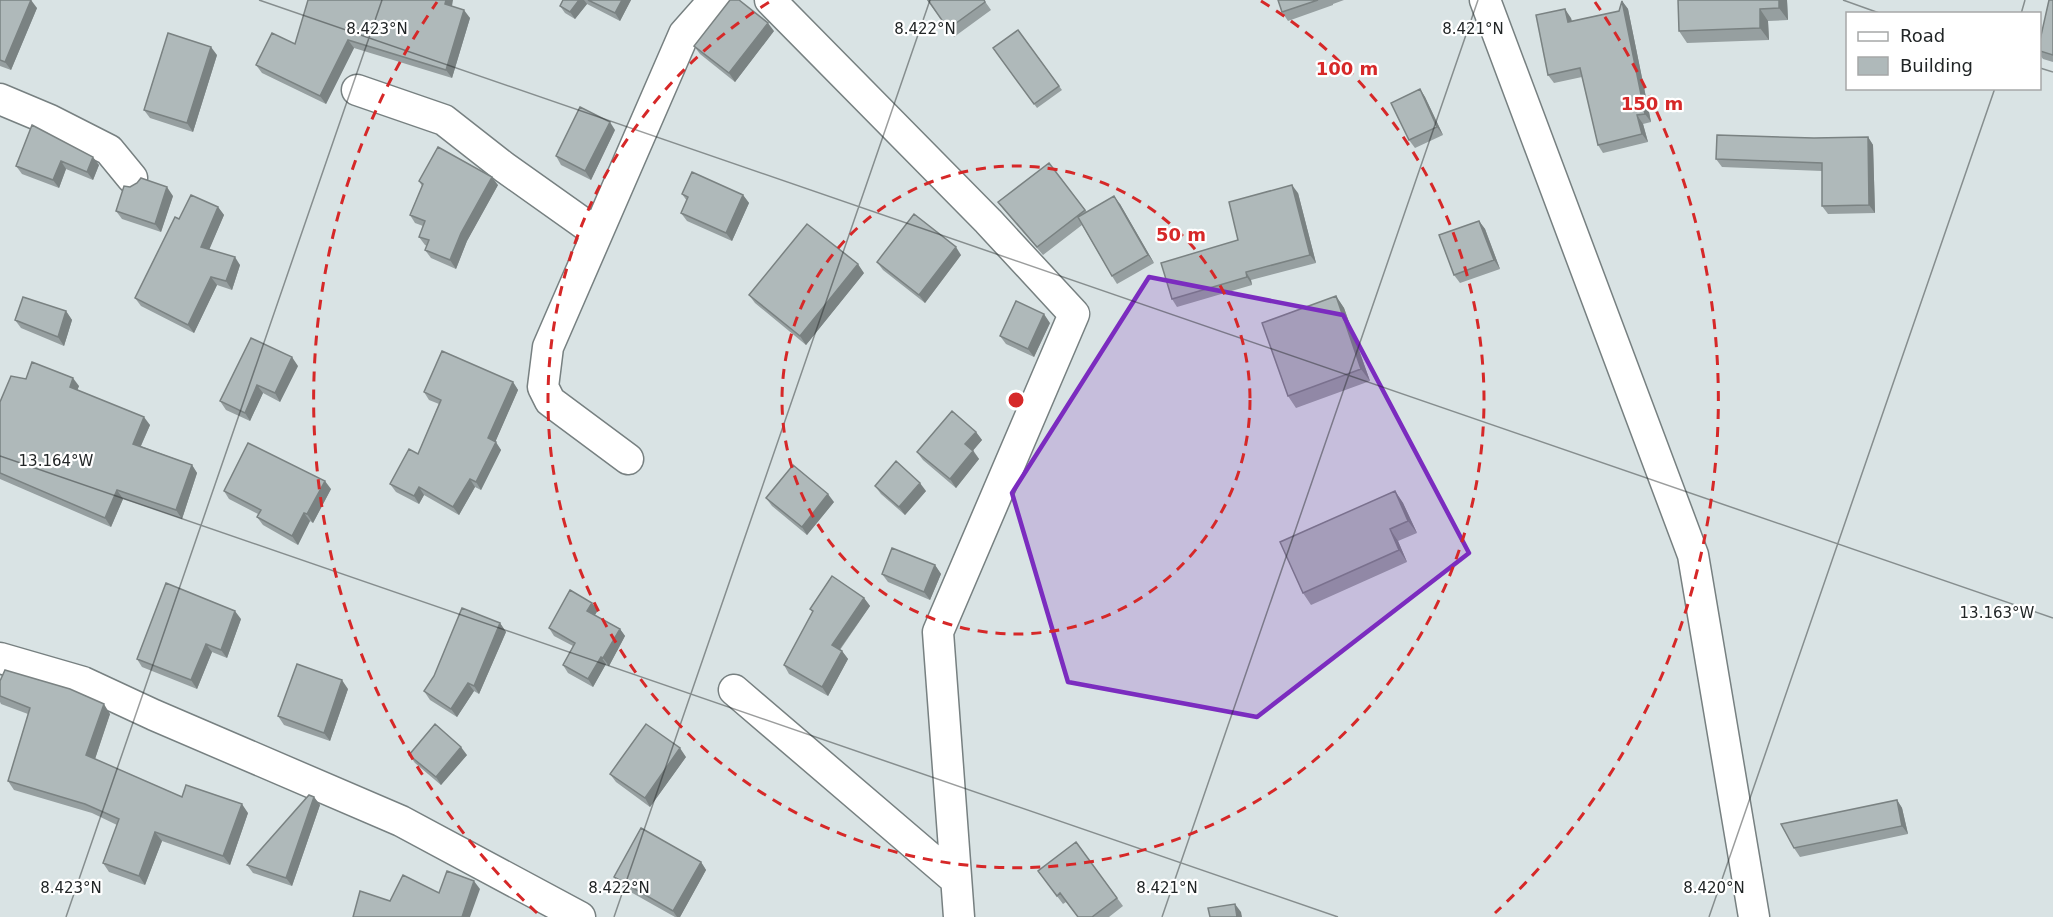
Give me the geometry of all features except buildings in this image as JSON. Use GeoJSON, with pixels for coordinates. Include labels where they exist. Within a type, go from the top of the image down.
{"type":"FeatureCollection","features":[{"type":"Feature","properties":{"kind":"street"},"geometry":{"type":"LineString","coordinates":[[628,459],[550,401],[543,387],[548,346],[684,34],[714,0]]}},
{"type":"Feature","properties":{"kind":"street"},"geometry":{"type":"LineString","coordinates":[[770,0],[988,221],[1074,314],[938,632],[959,917]]}},
{"type":"Feature","properties":{"kind":"street"},"geometry":{"type":"LineString","coordinates":[[1485,0],[1693,555],[1754,917]]}},
{"type":"Feature","properties":{"kind":"street"},"geometry":{"type":"LineString","coordinates":[[357,90],[444,120],[504,167],[597,233]]}},
{"type":"Feature","properties":{"kind":"street"},"geometry":{"type":"LineString","coordinates":[[0,99],[50,120],[109,150],[132,178]]}},
{"type":"Feature","properties":{"kind":"street"},"geometry":{"type":"LineString","coordinates":[[0,658],[83,682],[165,720],[401,821],[580,917]]}},
{"type":"Feature","properties":{"kind":"street"},"geometry":{"type":"LineString","coordinates":[[734,690],[956,880]]}},
{"type":"Feature","properties":{"kind":"highlighted area"},"geometry":{"type":"Polygon","coordinates":[[[1149,277],[1343,315],[1469,553],[1257,717],[1068,682],[1012,493],[1149,277]]]}}]}
